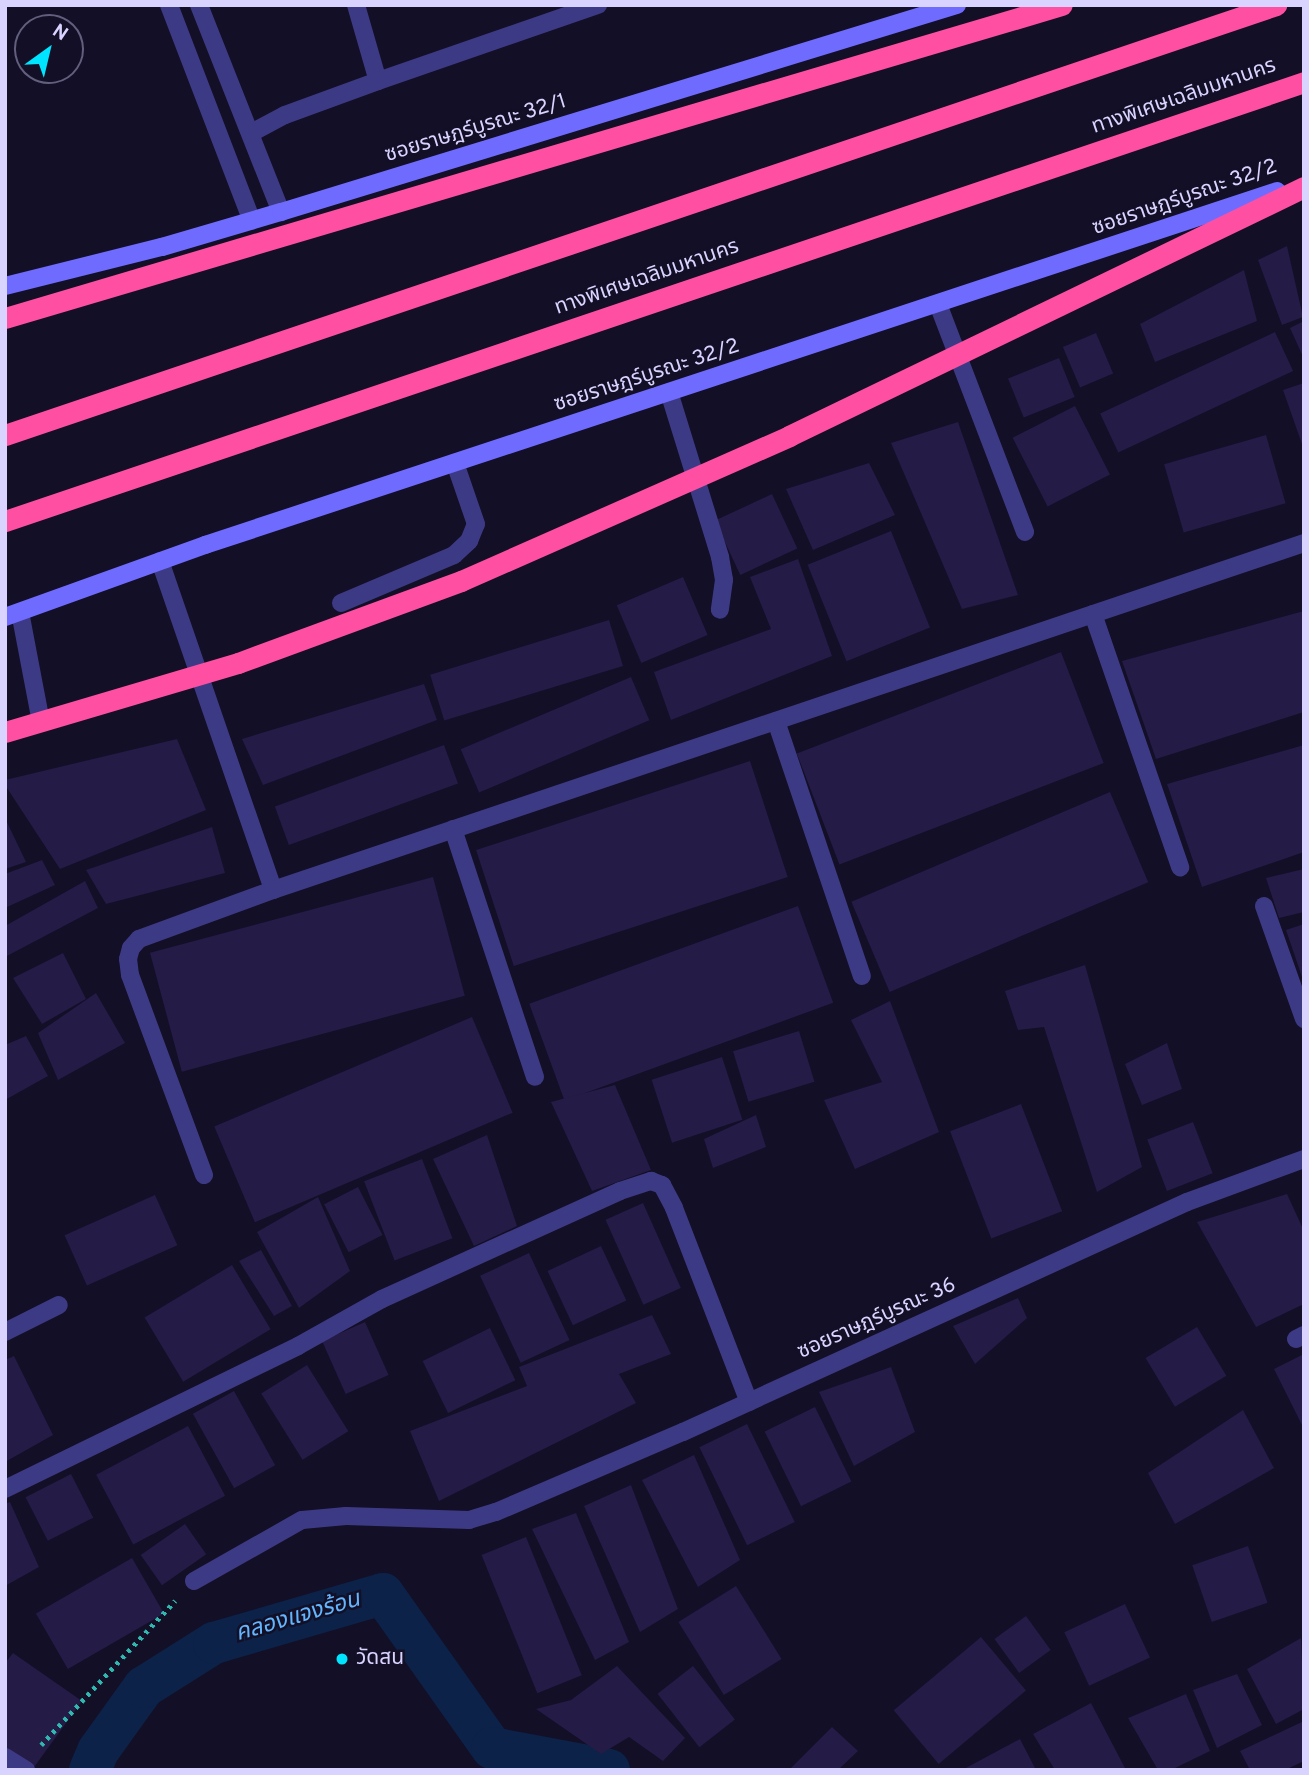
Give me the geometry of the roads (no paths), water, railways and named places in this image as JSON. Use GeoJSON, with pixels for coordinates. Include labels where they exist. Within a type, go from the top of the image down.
{"type":"FeatureCollection","features":[{"type":"Feature","properties":{"kind":"highway"},"geometry":{"type":"LineString","coordinates":[[5,318],[1062,5]]}},
{"type":"Feature","properties":{"kind":"highway"},"geometry":{"type":"LineString","coordinates":[[5,435],[1276,5]]}},
{"type":"Feature","properties":{"kind":"highway","name":"ทางพิเศษเฉลิมมหานคร"},"geometry":{"type":"LineString","coordinates":[[5,521],[1304,82]]}},
{"type":"Feature","properties":{"kind":"highway"},"geometry":{"type":"LineString","coordinates":[[5,732],[238,663],[461,581],[789,436],[1304,187]]}},
{"type":"Feature","properties":{"kind":"street"},"geometry":{"type":"LineString","coordinates":[[169,5],[253,221]]}},
{"type":"Feature","properties":{"kind":"street"},"geometry":{"type":"LineString","coordinates":[[199,5],[281,212]]}},
{"type":"Feature","properties":{"kind":"street"},"geometry":{"type":"LineString","coordinates":[[356,5],[378,81]]}},
{"type":"Feature","properties":{"kind":"street"},"geometry":{"type":"LineString","coordinates":[[251,133],[285,115],[598,5]]}},
{"type":"Feature","properties":{"kind":"street","name":"ซอยราษฎร์บูรณะ 32/1"},"geometry":{"type":"LineString","coordinates":[[5,286],[253,221],[957,5]]}},
{"type":"Feature","properties":{"kind":"street","name":"ซอยราษฎร์บูรณะ 32/2"},"geometry":{"type":"LineString","coordinates":[[12,614],[160,561],[1304,182]]}},
{"type":"Feature","properties":{"kind":"street"},"geometry":{"type":"LineString","coordinates":[[938,304],[1025,531]]}},
{"type":"Feature","properties":{"kind":"street"},"geometry":{"type":"LineString","coordinates":[[669,392],[720,556],[724,580],[720,610]]}},
{"type":"Feature","properties":{"kind":"street"},"geometry":{"type":"LineString","coordinates":[[341,603],[454,555],[468,541],[476,524],[455,463]]}},
{"type":"Feature","properties":{"kind":"street"},"geometry":{"type":"LineString","coordinates":[[204,1175],[130,975],[128,959],[131,948],[139,939],[273,890],[1304,542]]}},
{"type":"Feature","properties":{"kind":"street"},"geometry":{"type":"LineString","coordinates":[[160,561],[273,890]]}},
{"type":"Feature","properties":{"kind":"street"},"geometry":{"type":"LineString","coordinates":[[12,614],[39,712]]}},
{"type":"Feature","properties":{"kind":"street"},"geometry":{"type":"LineString","coordinates":[[1093,614],[1180,867]]}},
{"type":"Feature","properties":{"kind":"street"},"geometry":{"type":"LineString","coordinates":[[776,721],[862,976]]}},
{"type":"Feature","properties":{"kind":"street"},"geometry":{"type":"LineString","coordinates":[[453,829],[535,1077]]}},
{"type":"Feature","properties":{"kind":"street"},"geometry":{"type":"LineString","coordinates":[[1264,906],[1304,1019]]}},
{"type":"Feature","properties":{"kind":"street","name":"ซอยราษฎร์บูรณะ 36"},"geometry":{"type":"LineString","coordinates":[[194,1581],[302,1520],[346,1516],[470,1520],[496,1512],[749,1402],[1188,1202],[1304,1159]]}},
{"type":"Feature","properties":{"kind":"street"},"geometry":{"type":"LineString","coordinates":[[5,1489],[298,1346],[382,1299],[620,1191],[651,1181],[662,1185],[674,1208],[749,1402]]}},
{"type":"Feature","properties":{"kind":"street"},"geometry":{"type":"LineString","coordinates":[[5,1332],[60,1305]]}},
{"type":"Feature","properties":{"kind":"waterway","name":"คลองแจงร้อน"},"geometry":{"type":"LineString","coordinates":[[90,1770],[98,1751],[144,1687],[214,1643],[383,1594],[492,1748],[609,1770]]}},
{"type":"Feature","properties":{"kind":"place","name":"วัดสน"},"geometry":{"type":"Point","coordinates":[342,1659]}}]}
